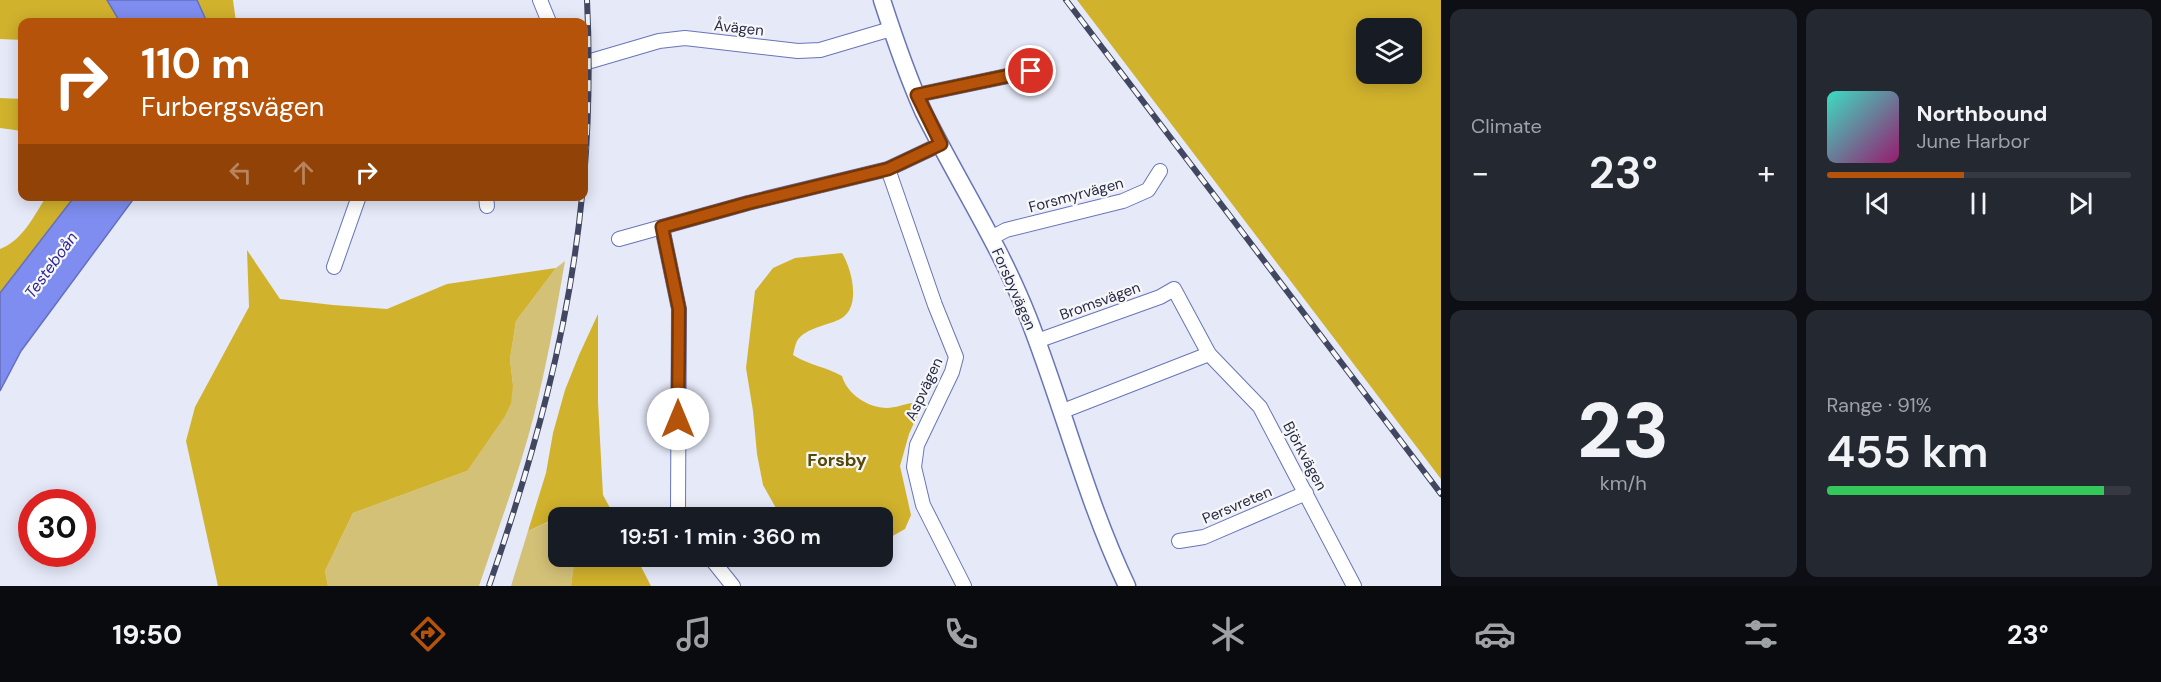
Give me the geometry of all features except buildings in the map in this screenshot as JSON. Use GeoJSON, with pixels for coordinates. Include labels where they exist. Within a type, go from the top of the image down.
{"type":"FeatureCollection","features":[{"type":"Feature","properties":{"kind":"street"},"geometry":{"type":"LineString","coordinates":[[540,0],[547,18]]}},
{"type":"Feature","properties":{"kind":"street","name":"Forsbyvägen"},"geometry":{"type":"LineString","coordinates":[[882,0],[917,95],[991,238],[1028,316],[1101,523],[1127,586]]}},
{"type":"Feature","properties":{"kind":"street","name":"Åvägen"},"geometry":{"type":"LineString","coordinates":[[588,62],[659,41],[685,38],[798,51],[820,50],[891,29]]}},
{"type":"Feature","properties":{"kind":"street"},"geometry":{"type":"LineString","coordinates":[[917,95],[1031,71]]}},
{"type":"Feature","properties":{"kind":"street"},"geometry":{"type":"LineString","coordinates":[[619,239],[748,203],[888,169],[941,144]]}},
{"type":"Feature","properties":{"kind":"street","name":"Aspvägen"},"geometry":{"type":"LineString","coordinates":[[888,169],[935,305],[956,357],[952,372],[916,445],[914,467],[923,505],[964,586]]}},
{"type":"Feature","properties":{"kind":"street","name":"Forsmyrvägen"},"geometry":{"type":"LineString","coordinates":[[991,238],[1006,230],[1123,201],[1148,190],[1160,171]]}},
{"type":"Feature","properties":{"kind":"street"},"geometry":{"type":"LineString","coordinates":[[334,267],[357,201]]}},
{"type":"Feature","properties":{"kind":"street"},"geometry":{"type":"LineString","coordinates":[[662,227],[679,309],[678,507]]}},
{"type":"Feature","properties":{"kind":"street","name":"Bromsvägen"},"geometry":{"type":"LineString","coordinates":[[1037,341],[1160,297],[1174,289]]}},
{"type":"Feature","properties":{"kind":"street","name":"Björkvägen"},"geometry":{"type":"LineString","coordinates":[[1174,289],[1209,354],[1260,407],[1353,586]]}},
{"type":"Feature","properties":{"kind":"street"},"geometry":{"type":"LineString","coordinates":[[1063,411],[1209,354]]}},
{"type":"Feature","properties":{"kind":"street","name":"Persvreten"},"geometry":{"type":"LineString","coordinates":[[1179,541],[1204,537],[1306,493]]}},
{"type":"Feature","properties":{"kind":"street"},"geometry":{"type":"LineString","coordinates":[[718,567],[733,586]]}},
{"type":"Feature","properties":{"kind":"shaded area"},"geometry":{"type":"Polygon","coordinates":[[[0,0],[107,0],[118,18],[18,18],[18,40],[0,39],[0,0]]]}},
{"type":"Feature","properties":{"kind":"shaded area"},"geometry":{"type":"Polygon","coordinates":[[[197,0],[233,0],[235,18],[205,18],[197,0]]]}},
{"type":"Feature","properties":{"kind":"shaded area"},"geometry":{"type":"Polygon","coordinates":[[[1077,0],[1441,0],[1441,479],[1077,0]]]}},
{"type":"Feature","properties":{"kind":"shaded area"},"geometry":{"type":"Polygon","coordinates":[[[0,98],[18,99],[18,130],[0,128],[0,98]]]}},
{"type":"Feature","properties":{"kind":"shaded area"},"geometry":{"type":"Polygon","coordinates":[[[44,201],[72,201],[0,293],[0,249],[15,240],[32,220],[44,201]]]}},
{"type":"Feature","properties":{"kind":"shaded area"},"geometry":{"type":"Polygon","coordinates":[[[247,250],[280,299],[387,309],[447,284],[556,268],[516,321],[510,359],[513,385],[511,403],[505,416],[467,471],[353,513],[325,571],[328,586],[218,586],[186,441],[195,407],[249,307],[247,250]]]}},
{"type":"Feature","properties":{"kind":"shaded area"},"geometry":{"type":"Polygon","coordinates":[[[842,253],[849,268],[853,296],[848,312],[842,318],[801,336],[796,343],[793,355],[842,376],[848,389],[866,403],[887,408],[912,403],[919,412],[909,434],[900,466],[911,515],[905,529],[893,536],[893,507],[775,507],[763,485],[746,368],[755,291],[773,268],[795,258],[842,253]]]}},
{"type":"Feature","properties":{"kind":"shaded area"},"geometry":{"type":"Polygon","coordinates":[[[565,261],[534,415],[515,480],[479,586],[328,586],[325,571],[353,513],[467,471],[513,385],[510,359],[516,321],[556,268],[565,261]]]}},
{"type":"Feature","properties":{"kind":"shaded area"},"geometry":{"type":"Polygon","coordinates":[[[598,314],[598,403],[603,495],[610,507],[548,507],[548,522],[528,531],[546,473],[553,433],[565,390],[598,314]]]}},
{"type":"Feature","properties":{"kind":"shaded area"},"geometry":{"type":"Polygon","coordinates":[[[548,522],[548,567],[574,567],[571,586],[511,586],[528,531],[548,522]]]}},
{"type":"Feature","properties":{"kind":"shaded area"},"geometry":{"type":"Polygon","coordinates":[[[574,567],[641,567],[651,586],[571,586],[574,567]]]}},
{"type":"Feature","properties":{"kind":"water"},"geometry":{"type":"Polygon","coordinates":[[[107,0],[197,0],[205,18],[118,18],[107,0]]]}},
{"type":"Feature","properties":{"kind":"water","name":"Testeboån"},"geometry":{"type":"Polygon","coordinates":[[[71,201],[132,201],[21,351],[0,391],[0,293],[71,201]]]}},
{"type":"Feature","properties":{"kind":"railway"},"geometry":{"type":"LineString","coordinates":[[587,0],[587,18]]}},
{"type":"Feature","properties":{"kind":"railway"},"geometry":{"type":"LineString","coordinates":[[1066,0],[1441,494]]}},
{"type":"Feature","properties":{"kind":"railway"},"geometry":{"type":"LineString","coordinates":[[588,45],[588,90]]}},
{"type":"Feature","properties":{"kind":"railway"},"geometry":{"type":"LineString","coordinates":[[489,586],[520,490],[547,394],[568,296],[581,201]]}},
{"type":"Feature","properties":{"kind":"district","name":"Forsby"},"geometry":{"type":"Point","coordinates":[837,460]}},
{"type":"Feature","properties":{"kind":"route"},"geometry":{"type":"LineString","coordinates":[[678,419],[679,309],[662,227],[748,203],[888,169],[941,144],[917,95],[1031,71]]}}]}
